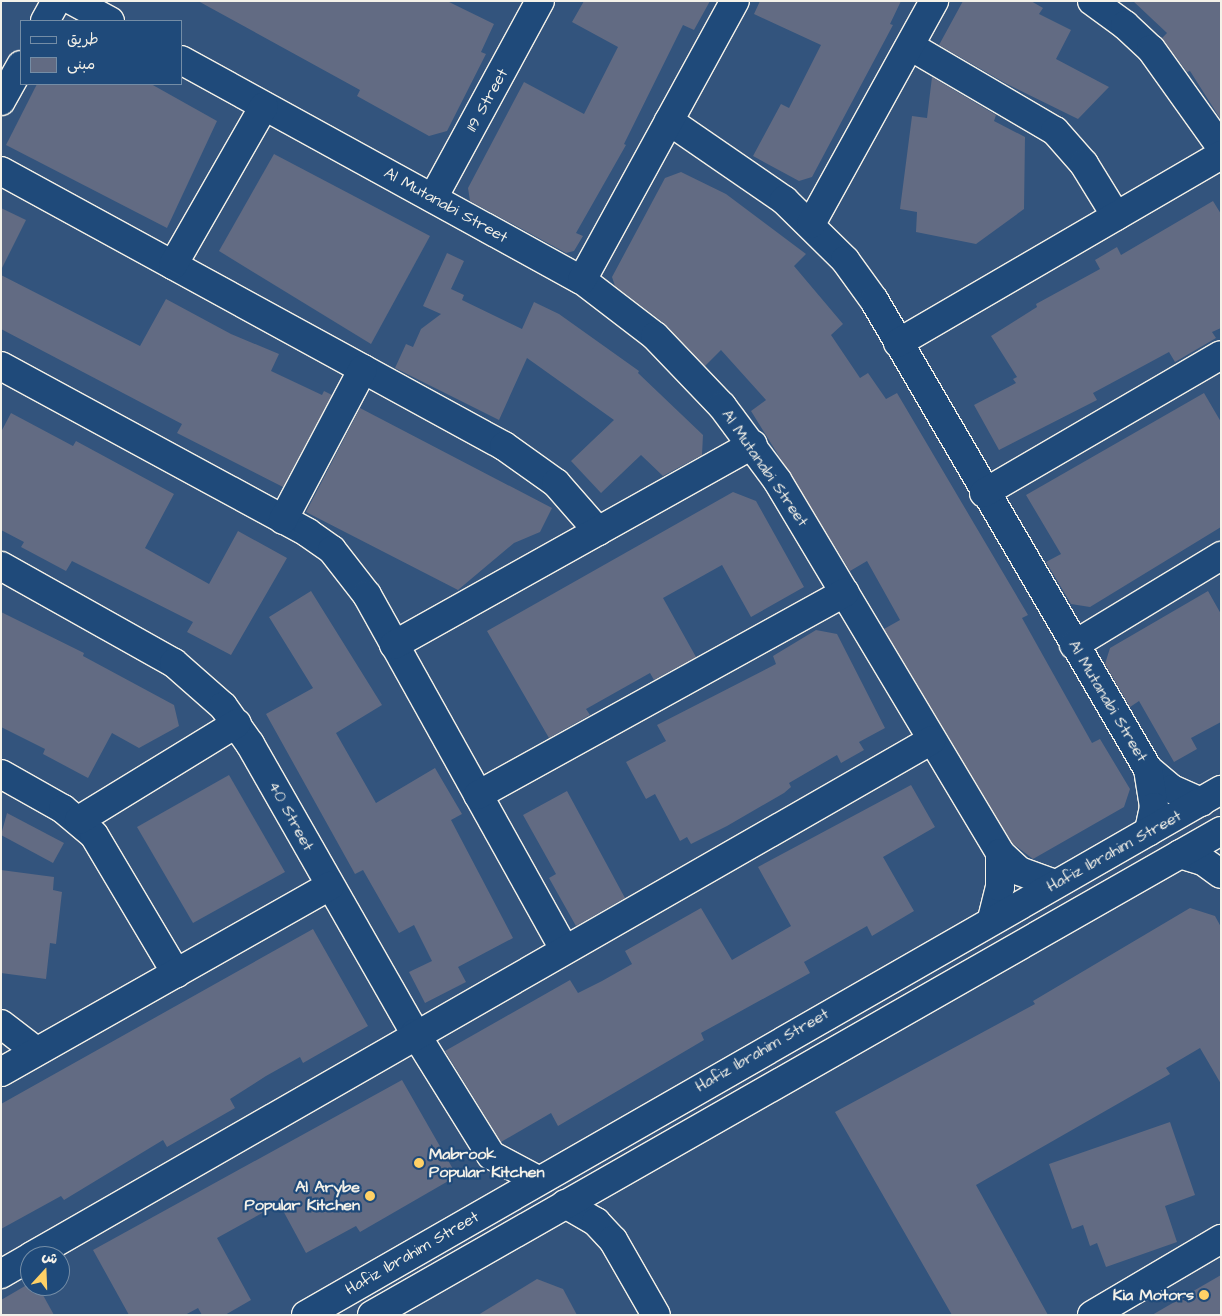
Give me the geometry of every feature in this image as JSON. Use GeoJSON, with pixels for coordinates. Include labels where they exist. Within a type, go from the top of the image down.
{"type":"FeatureCollection","features":[{"type":"Feature","properties":{"kind":"street"},"geometry":{"type":"LineString","coordinates":[[46,20],[56,1]]}},
{"type":"Feature","properties":{"kind":"street"},"geometry":{"type":"LineString","coordinates":[[74,1],[108,20]]}},
{"type":"Feature","properties":{"kind":"street","name":"119 Street"},"geometry":{"type":"LineString","coordinates":[[433,198],[540,1]]}},
{"type":"Feature","properties":{"kind":"street"},"geometry":{"type":"LineString","coordinates":[[582,280],[735,1]]}},
{"type":"Feature","properties":{"kind":"street"},"geometry":{"type":"LineString","coordinates":[[812,224],[934,1]]}},
{"type":"Feature","properties":{"kind":"street"},"geometry":{"type":"LineString","coordinates":[[1092,1],[1125,25],[1151,49],[1221,147]]}},
{"type":"Feature","properties":{"kind":"street"},"geometry":{"type":"LineString","coordinates":[[910,46],[1056,131],[1084,164],[1116,216]]}},
{"type":"Feature","properties":{"kind":"street","name":"Al Mutanabi Street"},"geometry":{"type":"LineString","coordinates":[[182,61],[582,280],[683,363],[753,444],[845,592],[1000,853],[1025,875],[1055,884]]}},
{"type":"Feature","properties":{"kind":"street"},"geometry":{"type":"LineString","coordinates":[[1,100],[20,66]]}},
{"type":"Feature","properties":{"kind":"street"},"geometry":{"type":"LineString","coordinates":[[173,265],[264,106]]}},
{"type":"Feature","properties":{"kind":"street","name":"Al Mutanabi Street"},"geometry":{"type":"LineString","coordinates":[[669,121],[812,224],[846,260],[874,300],[984,493],[1148,769],[1172,789],[1211,796]]}},
{"type":"Feature","properties":{"kind":"street"},"geometry":{"type":"LineString","coordinates":[[898,343],[1221,155]]}},
{"type":"Feature","properties":{"kind":"street"},"geometry":{"type":"LineString","coordinates":[[1,171],[363,368],[530,463],[578,506],[598,531]]}},
{"type":"Feature","properties":{"kind":"street"},"geometry":{"type":"LineString","coordinates":[[984,493],[1221,355]]}},
{"type":"Feature","properties":{"kind":"street"},"geometry":{"type":"LineString","coordinates":[[1,366],[283,520],[332,550],[352,571],[564,949]]}},
{"type":"Feature","properties":{"kind":"street"},"geometry":{"type":"LineString","coordinates":[[283,520],[363,368]]}},
{"type":"Feature","properties":{"kind":"street"},"geometry":{"type":"LineString","coordinates":[[394,645],[753,444]]}},
{"type":"Feature","properties":{"kind":"street"},"geometry":{"type":"LineString","coordinates":[[1074,645],[1221,556]]}},
{"type":"Feature","properties":{"kind":"street","name":"40 Street"},"geometry":{"type":"LineString","coordinates":[[1,566],[174,663],[208,690],[237,723],[415,1033],[491,1155]]}},
{"type":"Feature","properties":{"kind":"street"},"geometry":{"type":"LineString","coordinates":[[478,795],[845,592]]}},
{"type":"Feature","properties":{"kind":"street"},"geometry":{"type":"LineString","coordinates":[[79,820],[237,723]]}},
{"type":"Feature","properties":{"kind":"street"},"geometry":{"type":"LineString","coordinates":[[50,1246],[415,1033],[932,740]]}},
{"type":"Feature","properties":{"kind":"street","name":"Al Mutanabi Street"},"geometry":{"type":"LineString","coordinates":[[1148,769],[1154,807],[1149,831]]}},
{"type":"Feature","properties":{"kind":"street"},"geometry":{"type":"LineString","coordinates":[[1,774],[79,820],[108,852],[176,973]]}},
{"type":"Feature","properties":{"kind":"street","name":"Hafiz Ibrahim Street"},"geometry":{"type":"LineString","coordinates":[[306,1315],[536,1179],[1211,796]]}},
{"type":"Feature","properties":{"kind":"street","name":"Hafiz Ibrahim Street"},"geometry":{"type":"LineString","coordinates":[[372,1315],[1221,831]]}},
{"type":"Feature","properties":{"kind":"street"},"geometry":{"type":"LineString","coordinates":[[992,919],[1000,887],[1000,853]]}},
{"type":"Feature","properties":{"kind":"street"},"geometry":{"type":"LineString","coordinates":[[1180,854],[1203,861],[1221,874]]}},
{"type":"Feature","properties":{"kind":"street"},"geometry":{"type":"LineString","coordinates":[[1,1072],[330,886]]}},
{"type":"Feature","properties":{"kind":"street"},"geometry":{"type":"LineString","coordinates":[[1,1024],[36,1052]]}},
{"type":"Feature","properties":{"kind":"street"},"geometry":{"type":"LineString","coordinates":[[484,1211],[491,1184],[491,1155],[536,1179]]}},
{"type":"Feature","properties":{"kind":"street"},"geometry":{"type":"LineString","coordinates":[[613,1240],[608,1203],[620,1172]]}},
{"type":"Feature","properties":{"kind":"street"},"geometry":{"type":"LineString","coordinates":[[565,1204],[596,1222],[613,1240],[656,1315]]}},
{"type":"Feature","properties":{"kind":"street"},"geometry":{"type":"LineString","coordinates":[[1092,1315],[1221,1239]]}},
{"type":"Feature","properties":{"kind":"street"},"geometry":{"type":"LineString","coordinates":[[1,1274],[20,1263]]}},
{"type":"Feature","properties":{"kind":"building"},"geometry":{"type":"Polygon","coordinates":[[[198,1],[447,1],[494,24],[481,52],[486,54],[447,131],[429,136],[357,96],[360,90],[198,1]]]}},
{"type":"Feature","properties":{"kind":"building"},"geometry":{"type":"Polygon","coordinates":[[[584,1],[710,1],[694,30],[683,25],[624,144],[626,145],[576,233],[583,236],[574,251],[566,253],[470,201],[468,188],[524,82],[584,114],[618,47],[572,22],[584,1]]]}},
{"type":"Feature","properties":{"kind":"building"},"geometry":{"type":"Polygon","coordinates":[[[760,1],[901,1],[890,24],[893,25],[812,177],[799,181],[753,156],[781,104],[789,108],[821,45],[754,14],[760,1]]]}},
{"type":"Feature","properties":{"kind":"building"},"geometry":{"type":"Polygon","coordinates":[[[963,1],[1031,1],[1043,8],[1039,14],[1071,30],[1056,59],[1109,87],[1078,119],[1005,83],[939,45],[963,1]]]}},
{"type":"Feature","properties":{"kind":"building"},"geometry":{"type":"Polygon","coordinates":[[[1133,1],[1221,1],[1221,120],[1190,71],[1187,72],[1162,38],[1167,33],[1133,1]]]}},
{"type":"Feature","properties":{"kind":"building"},"geometry":{"type":"Polygon","coordinates":[[[932,77],[996,115],[994,121],[1025,137],[1024,209],[976,244],[916,232],[917,212],[900,209],[912,116],[927,118],[932,77]]]}},
{"type":"Feature","properties":{"kind":"building"},"geometry":{"type":"Polygon","coordinates":[[[36,85],[153,85],[217,121],[167,228],[6,145],[36,85]]]}},
{"type":"Feature","properties":{"kind":"building"},"geometry":{"type":"Polygon","coordinates":[[[274,154],[430,236],[371,344],[219,251],[274,154]]]}},
{"type":"Feature","properties":{"kind":"building"},"geometry":{"type":"Polygon","coordinates":[[[681,172],[726,194],[806,254],[794,266],[843,324],[831,335],[860,378],[868,373],[886,399],[897,393],[1028,615],[1022,618],[1092,743],[1100,739],[1130,789],[1124,807],[1033,859],[1012,843],[884,629],[900,620],[867,561],[850,571],[751,411],[766,400],[721,350],[705,366],[665,324],[615,286],[612,277],[665,178],[681,172]]]}},
{"type":"Feature","properties":{"kind":"building"},"geometry":{"type":"Polygon","coordinates":[[[1213,201],[1221,214],[1221,328],[1212,332],[1216,338],[1175,362],[1169,352],[1093,393],[1097,400],[999,450],[974,405],[1016,383],[1013,379],[1017,377],[991,336],[1037,307],[1036,304],[1100,269],[1095,260],[1117,247],[1121,255],[1213,201]]]}},
{"type":"Feature","properties":{"kind":"building"},"geometry":{"type":"Polygon","coordinates":[[[1,208],[26,220],[1,270],[1,208]]]}},
{"type":"Feature","properties":{"kind":"building"},"geometry":{"type":"Polygon","coordinates":[[[447,253],[464,261],[451,289],[464,295],[462,300],[522,329],[534,302],[559,314],[639,371],[638,373],[703,435],[702,455],[663,476],[641,455],[601,493],[571,461],[614,420],[527,358],[499,420],[395,368],[406,344],[413,347],[421,329],[441,314],[423,306],[447,253]]]}},
{"type":"Feature","properties":{"kind":"building"},"geometry":{"type":"Polygon","coordinates":[[[1,275],[140,346],[166,299],[231,334],[279,354],[271,371],[322,395],[324,391],[332,395],[283,487],[177,433],[182,424],[1,329],[1,275]]]}},
{"type":"Feature","properties":{"kind":"building"},"geometry":{"type":"Polygon","coordinates":[[[1204,393],[1221,422],[1221,527],[1090,607],[1071,604],[1046,562],[1061,554],[1026,495],[1204,393]]]}},
{"type":"Feature","properties":{"kind":"building"},"geometry":{"type":"Polygon","coordinates":[[[360,408],[552,508],[540,532],[514,543],[458,590],[306,512],[360,408]]]}},
{"type":"Feature","properties":{"kind":"building"},"geometry":{"type":"Polygon","coordinates":[[[11,413],[73,446],[76,441],[174,494],[145,548],[209,584],[238,531],[287,558],[231,655],[187,632],[193,622],[72,561],[66,571],[21,547],[24,542],[1,530],[1,432],[11,413]]]}},
{"type":"Feature","properties":{"kind":"building"},"geometry":{"type":"Polygon","coordinates":[[[733,492],[756,501],[804,587],[751,617],[722,565],[663,598],[696,657],[654,680],[650,673],[586,709],[590,715],[549,738],[487,631],[733,492]]]}},
{"type":"Feature","properties":{"kind":"building"},"geometry":{"type":"Polygon","coordinates":[[[311,591],[382,705],[336,733],[376,803],[435,768],[462,814],[451,820],[513,938],[458,967],[466,982],[425,1003],[409,972],[432,961],[414,925],[399,933],[363,870],[355,874],[266,714],[313,688],[269,617],[311,591]]]}},
{"type":"Feature","properties":{"kind":"building"},"geometry":{"type":"Polygon","coordinates":[[[1208,591],[1221,614],[1221,722],[1191,738],[1197,749],[1174,762],[1139,701],[1130,707],[1105,664],[1110,648],[1208,591]]]}},
{"type":"Feature","properties":{"kind":"building"},"geometry":{"type":"Polygon","coordinates":[[[1,612],[84,653],[83,656],[174,705],[179,726],[139,748],[112,733],[88,778],[43,754],[45,749],[1,727],[1,612]]]}},
{"type":"Feature","properties":{"kind":"building"},"geometry":{"type":"Polygon","coordinates":[[[816,630],[837,634],[885,728],[859,742],[864,750],[841,763],[837,755],[789,783],[791,787],[784,793],[727,826],[691,844],[687,837],[680,841],[655,794],[646,799],[626,762],[666,741],[657,725],[776,664],[773,656],[816,630]]]}},
{"type":"Feature","properties":{"kind":"building"},"geometry":{"type":"Polygon","coordinates":[[[229,775],[285,872],[193,923],[137,827],[229,775]]]}},
{"type":"Feature","properties":{"kind":"building"},"geometry":{"type":"Polygon","coordinates":[[[911,785],[935,827],[883,857],[914,911],[872,936],[867,926],[804,962],[810,973],[701,1033],[704,1040],[558,1126],[551,1113],[501,1142],[445,1051],[570,980],[578,993],[602,981],[632,964],[625,951],[701,908],[732,960],[791,926],[758,867],[911,785]]]}},
{"type":"Feature","properties":{"kind":"building"},"geometry":{"type":"Polygon","coordinates":[[[567,791],[625,898],[576,926],[549,878],[556,874],[523,815],[567,791]]]}},
{"type":"Feature","properties":{"kind":"building"},"geometry":{"type":"Polygon","coordinates":[[[7,813],[64,843],[53,863],[1,835],[7,813]]]}},
{"type":"Feature","properties":{"kind":"building"},"geometry":{"type":"Polygon","coordinates":[[[1,870],[54,877],[53,890],[62,892],[56,944],[50,943],[46,979],[1,973],[1,870]]]}},
{"type":"Feature","properties":{"kind":"building"},"geometry":{"type":"Polygon","coordinates":[[[1190,908],[1215,916],[1221,927],[1221,1084],[1200,1048],[1166,1068],[1170,1074],[976,1185],[1048,1315],[952,1315],[835,1112],[1035,1004],[1033,1001],[1190,908]]]}},
{"type":"Feature","properties":{"kind":"building"},"geometry":{"type":"Polygon","coordinates":[[[313,929],[368,1026],[303,1063],[300,1057],[266,1076],[230,1099],[235,1108],[167,1147],[163,1140],[64,1200],[61,1196],[1,1229],[1,1104],[313,929]]]}},
{"type":"Feature","properties":{"kind":"building"},"geometry":{"type":"Polygon","coordinates":[[[402,1080],[457,1176],[360,1232],[356,1226],[306,1253],[280,1205],[275,1206],[217,1238],[251,1300],[225,1315],[202,1315],[198,1308],[185,1315],[129,1315],[93,1250],[402,1080]]]}},
{"type":"Feature","properties":{"kind":"building"},"geometry":{"type":"Polygon","coordinates":[[[1170,1122],[1195,1195],[1165,1206],[1177,1242],[1106,1267],[1097,1243],[1090,1246],[1083,1225],[1072,1229],[1049,1164],[1170,1122]]]}},
{"type":"Feature","properties":{"kind":"building","name":"Kia Motors"},"geometry":{"type":"Polygon","coordinates":[[[1221,1275],[1221,1315],[1152,1315],[1221,1275]]]}},
{"type":"Feature","properties":{"kind":"building"},"geometry":{"type":"Polygon","coordinates":[[[537,1279],[563,1289],[577,1315],[478,1315],[537,1279]]]}},
{"type":"Feature","properties":{"kind":"building"},"geometry":{"type":"Polygon","coordinates":[[[20,1289],[20,1296],[44,1296],[54,1315],[1,1315],[1,1300],[20,1289]]]}},
{"type":"Feature","properties":{"kind":"place","name":"Mabrook Popular Kitchen"},"geometry":{"type":"Point","coordinates":[419,1163]}},
{"type":"Feature","properties":{"kind":"place","name":"Al Arybe Popular Kitchen"},"geometry":{"type":"Point","coordinates":[370,1196]}},
{"type":"Feature","properties":{"kind":"place","name":"Kia Motors"},"geometry":{"type":"Point","coordinates":[1204,1295]}}]}
